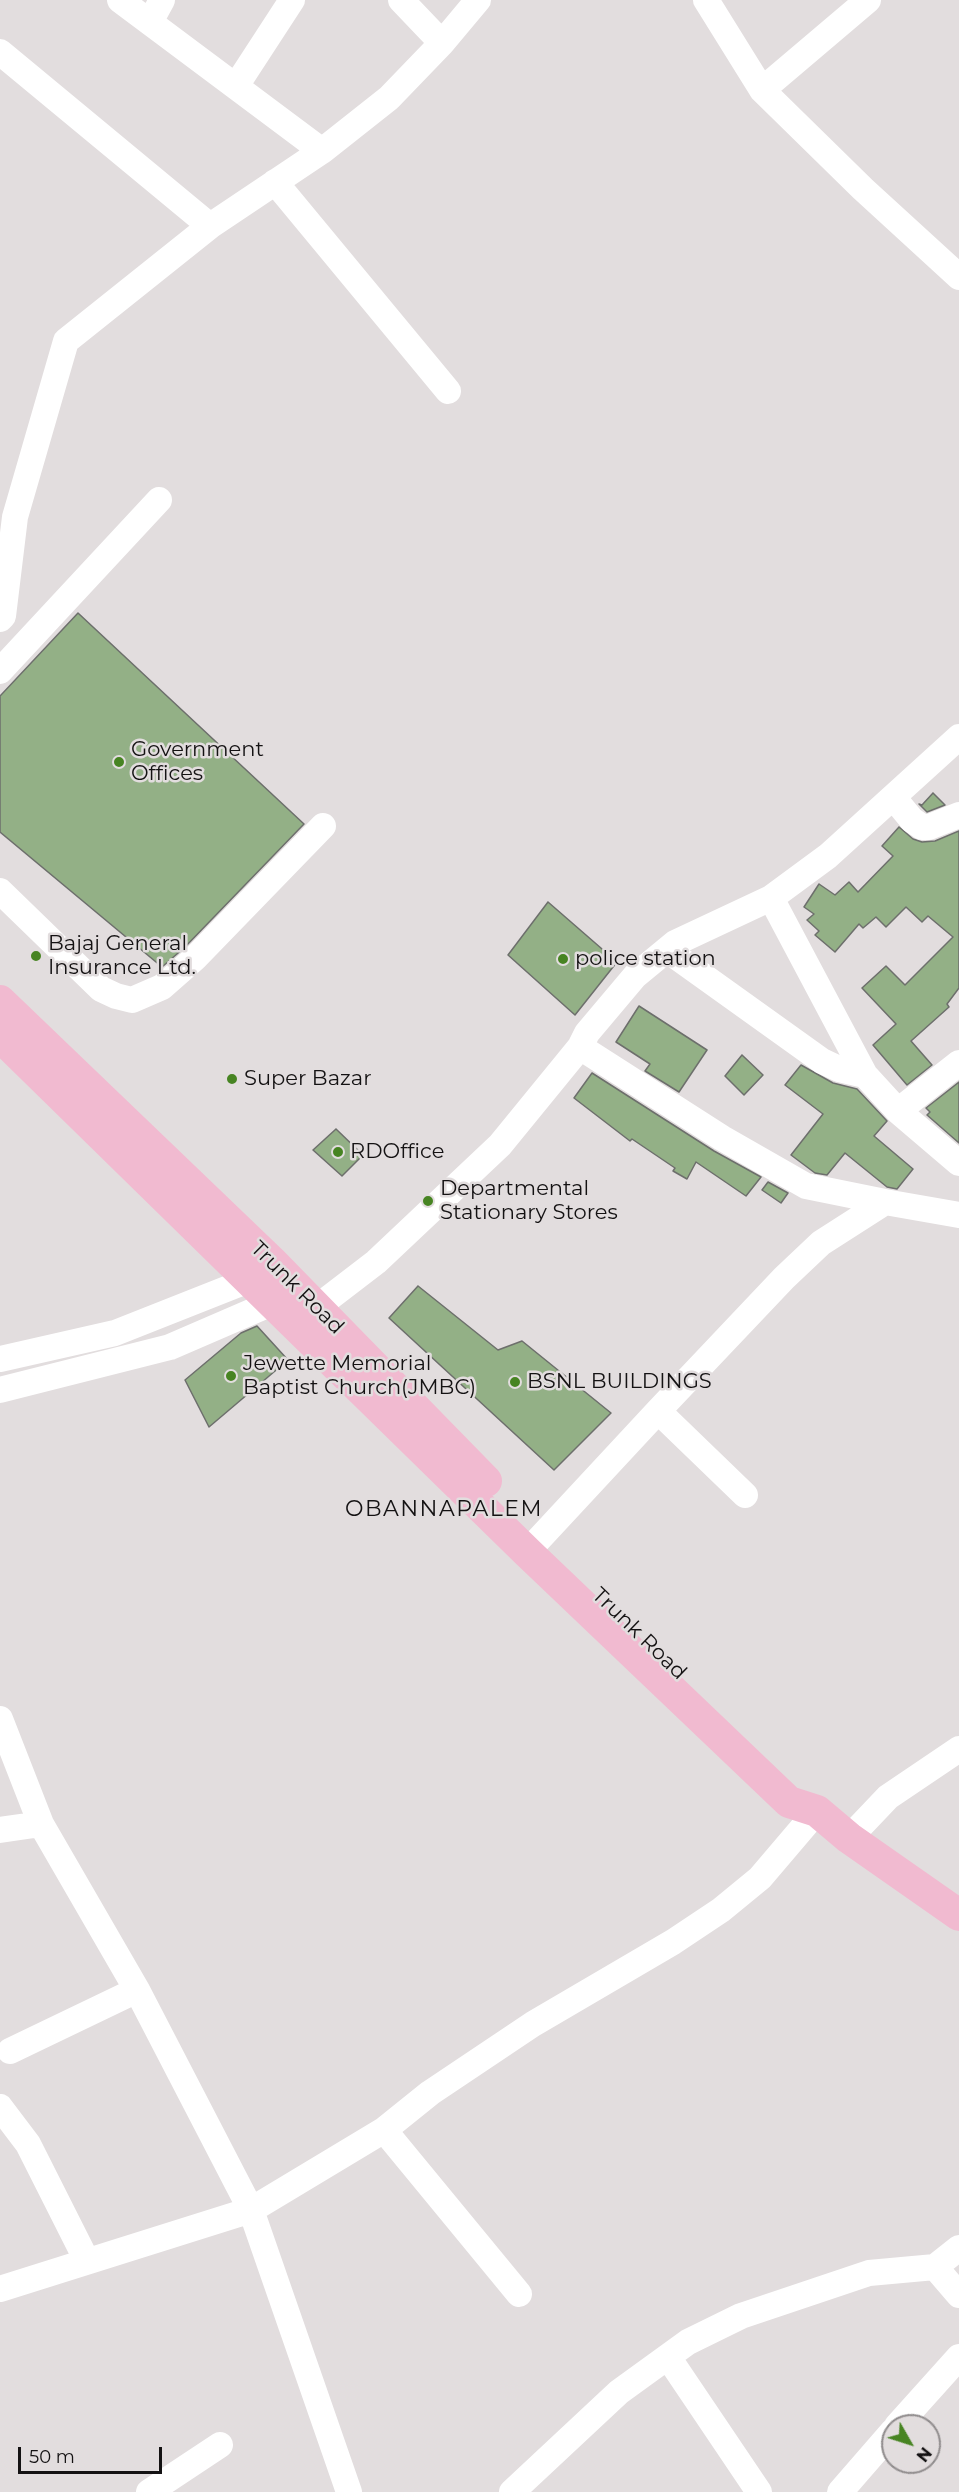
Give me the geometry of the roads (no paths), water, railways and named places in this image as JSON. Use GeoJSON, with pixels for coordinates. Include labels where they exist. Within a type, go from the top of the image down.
{"type":"FeatureCollection","features":[{"type":"Feature","properties":{"kind":"main road","name":"Trunk Road"},"geometry":{"type":"LineString","coordinates":[[0,1001],[260,1270],[534,1545],[800,1790],[817,1811],[849,1838],[959,1915]]}},
{"type":"Feature","properties":{"kind":"main road"},"geometry":{"type":"LineString","coordinates":[[0,1036],[260,1270]]}},
{"type":"Feature","properties":{"kind":"street"},"geometry":{"type":"LineString","coordinates":[[120,0],[322,151]]}},
{"type":"Feature","properties":{"kind":"street"},"geometry":{"type":"LineString","coordinates":[[150,22],[162,0]]}},
{"type":"Feature","properties":{"kind":"street"},"geometry":{"type":"LineString","coordinates":[[236,86],[291,0]]}},
{"type":"Feature","properties":{"kind":"street"},"geometry":{"type":"LineString","coordinates":[[401,0],[442,43]]}},
{"type":"Feature","properties":{"kind":"street"},"geometry":{"type":"LineString","coordinates":[[0,619],[3,616],[15,517],[66,341],[210,226],[322,151],[389,98],[442,43],[478,0]]}},
{"type":"Feature","properties":{"kind":"street"},"geometry":{"type":"LineString","coordinates":[[706,0],[762,90],[863,189],[959,278]]}},
{"type":"Feature","properties":{"kind":"street"},"geometry":{"type":"LineString","coordinates":[[762,90],[868,0]]}},
{"type":"Feature","properties":{"kind":"street"},"geometry":{"type":"LineString","coordinates":[[0,52],[210,226]]}},
{"type":"Feature","properties":{"kind":"street"},"geometry":{"type":"LineString","coordinates":[[275,183],[448,392]]}},
{"type":"Feature","properties":{"kind":"street"},"geometry":{"type":"LineString","coordinates":[[0,671],[159,500]]}},
{"type":"Feature","properties":{"kind":"street"},"geometry":{"type":"LineString","coordinates":[[0,1390],[170,1347],[296,1306],[376,1262],[500,1145],[580,1047],[587,1033],[635,976],[675,943],[771,898],[828,856],[959,737]]}},
{"type":"Feature","properties":{"kind":"street"},"geometry":{"type":"LineString","coordinates":[[893,797],[912,820],[922,826],[929,827],[959,815]]}},
{"type":"Feature","properties":{"kind":"street"},"geometry":{"type":"LineString","coordinates":[[0,891],[101,989],[132,1000],[162,987],[195,958],[323,826]]}},
{"type":"Feature","properties":{"kind":"street"},"geometry":{"type":"LineString","coordinates":[[771,898],[865,1075],[898,1111],[959,1163]]}},
{"type":"Feature","properties":{"kind":"street"},"geometry":{"type":"LineString","coordinates":[[667,950],[822,1061],[839,1069],[865,1075]]}},
{"type":"Feature","properties":{"kind":"street"},"geometry":{"type":"LineString","coordinates":[[580,1047],[722,1138],[806,1186],[959,1215]]}},
{"type":"Feature","properties":{"kind":"street"},"geometry":{"type":"LineString","coordinates":[[898,1111],[959,1063]]}},
{"type":"Feature","properties":{"kind":"street"},"geometry":{"type":"LineString","coordinates":[[534,1545],[784,1278],[821,1243],[885,1202]]}},
{"type":"Feature","properties":{"kind":"street"},"geometry":{"type":"LineString","coordinates":[[0,1359],[115,1333],[260,1270]]}},
{"type":"Feature","properties":{"kind":"street"},"geometry":{"type":"LineString","coordinates":[[658,1411],[745,1495]]}},
{"type":"Feature","properties":{"kind":"street"},"geometry":{"type":"LineString","coordinates":[[0,1719],[41,1824],[137,1990],[251,2210],[349,2492]]}},
{"type":"Feature","properties":{"kind":"street"},"geometry":{"type":"LineString","coordinates":[[849,1838],[888,1797],[959,1749]]}},
{"type":"Feature","properties":{"kind":"street"},"geometry":{"type":"LineString","coordinates":[[0,2289],[251,2210],[384,2130],[430,2093],[533,2024],[673,1942],[721,1910],[760,1878],[817,1811]]}},
{"type":"Feature","properties":{"kind":"street"},"geometry":{"type":"LineString","coordinates":[[0,1830],[41,1824]]}},
{"type":"Feature","properties":{"kind":"street"},"geometry":{"type":"LineString","coordinates":[[10,2052],[137,1990]]}},
{"type":"Feature","properties":{"kind":"street"},"geometry":{"type":"LineString","coordinates":[[0,2107],[28,2144],[87,2261]]}},
{"type":"Feature","properties":{"kind":"street"},"geometry":{"type":"LineString","coordinates":[[384,2130],[519,2294]]}},
{"type":"Feature","properties":{"kind":"street"},"geometry":{"type":"LineString","coordinates":[[512,2492],[620,2392],[688,2342],[741,2316],[869,2273],[935,2267],[959,2248]]}},
{"type":"Feature","properties":{"kind":"street"},"geometry":{"type":"LineString","coordinates":[[935,2267],[959,2295]]}},
{"type":"Feature","properties":{"kind":"street"},"geometry":{"type":"LineString","coordinates":[[668,2357],[759,2492]]}},
{"type":"Feature","properties":{"kind":"street"},"geometry":{"type":"LineString","coordinates":[[908,2414],[959,2357]]}},
{"type":"Feature","properties":{"kind":"street"},"geometry":{"type":"LineString","coordinates":[[149,2492],[220,2445]]}},
{"type":"Feature","properties":{"kind":"street"},"geometry":{"type":"LineString","coordinates":[[840,2492],[881,2445]]}},
{"type":"Feature","properties":{"kind":"place","name":"Government Offices"},"geometry":{"type":"Point","coordinates":[119,762]}},
{"type":"Feature","properties":{"kind":"place","name":"Bajaj General Insurance Ltd."},"geometry":{"type":"Point","coordinates":[36,956]}},
{"type":"Feature","properties":{"kind":"place","name":"police station"},"geometry":{"type":"Point","coordinates":[563,959]}},
{"type":"Feature","properties":{"kind":"place","name":"Super Bazar"},"geometry":{"type":"Point","coordinates":[232,1079]}},
{"type":"Feature","properties":{"kind":"place","name":"RDOffice"},"geometry":{"type":"Point","coordinates":[338,1152]}},
{"type":"Feature","properties":{"kind":"place","name":"Departmental Stationary Stores"},"geometry":{"type":"Point","coordinates":[428,1201]}},
{"type":"Feature","properties":{"kind":"place","name":"Jewette Memorial Baptist Church(JMBC)"},"geometry":{"type":"Point","coordinates":[231,1376]}},
{"type":"Feature","properties":{"kind":"place","name":"BSNL BUILDINGS"},"geometry":{"type":"Point","coordinates":[515,1382]}},
{"type":"Feature","properties":{"kind":"district","name":"OBANNAPALEM"},"geometry":{"type":"Point","coordinates":[444,1510]}}]}
